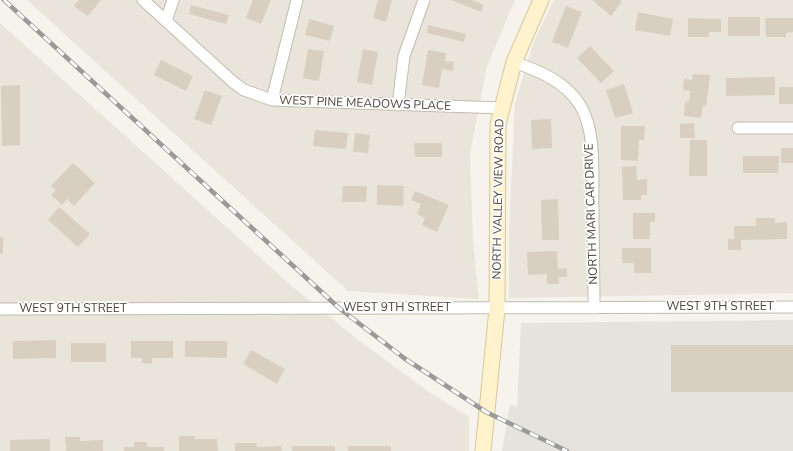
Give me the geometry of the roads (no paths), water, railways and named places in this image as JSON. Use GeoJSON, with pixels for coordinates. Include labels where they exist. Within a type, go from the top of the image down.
{"type":"FeatureCollection","features":[{"type":"Feature","properties":{"kind":"street","name":"WEST PINE MEADOWS PLACE"},"geometry":{"type":"LineString","coordinates":[[143,0],[233,82],[244,90],[272,100],[502,108]]}},
{"type":"Feature","properties":{"kind":"street"},"geometry":{"type":"LineString","coordinates":[[166,21],[172,0]]}},
{"type":"Feature","properties":{"kind":"street"},"geometry":{"type":"LineString","coordinates":[[272,100],[297,0]]}},
{"type":"Feature","properties":{"kind":"street"},"geometry":{"type":"LineString","coordinates":[[398,105],[404,56],[424,0]]}},
{"type":"Feature","properties":{"kind":"street","name":"NORTH VALLEY VIEW ROAD"},"geometry":{"type":"LineString","coordinates":[[483,451],[497,309],[498,124],[514,62],[541,0]]}},
{"type":"Feature","properties":{"kind":"street","name":"NORTH MARI CAR DRIVE"},"geometry":{"type":"LineString","coordinates":[[514,62],[545,75],[560,84],[580,105],[585,118],[592,146],[594,308]]}},
{"type":"Feature","properties":{"kind":"street"},"geometry":{"type":"LineString","coordinates":[[738,128],[793,128]]}},
{"type":"Feature","properties":{"kind":"street","name":"WEST 9TH STREET"},"geometry":{"type":"LineString","coordinates":[[0,309],[497,309],[793,307]]}},
{"type":"Feature","properties":{"kind":"railway"},"geometry":{"type":"LineString","coordinates":[[4,0],[339,308],[404,358],[486,412],[567,451]]}}]}
